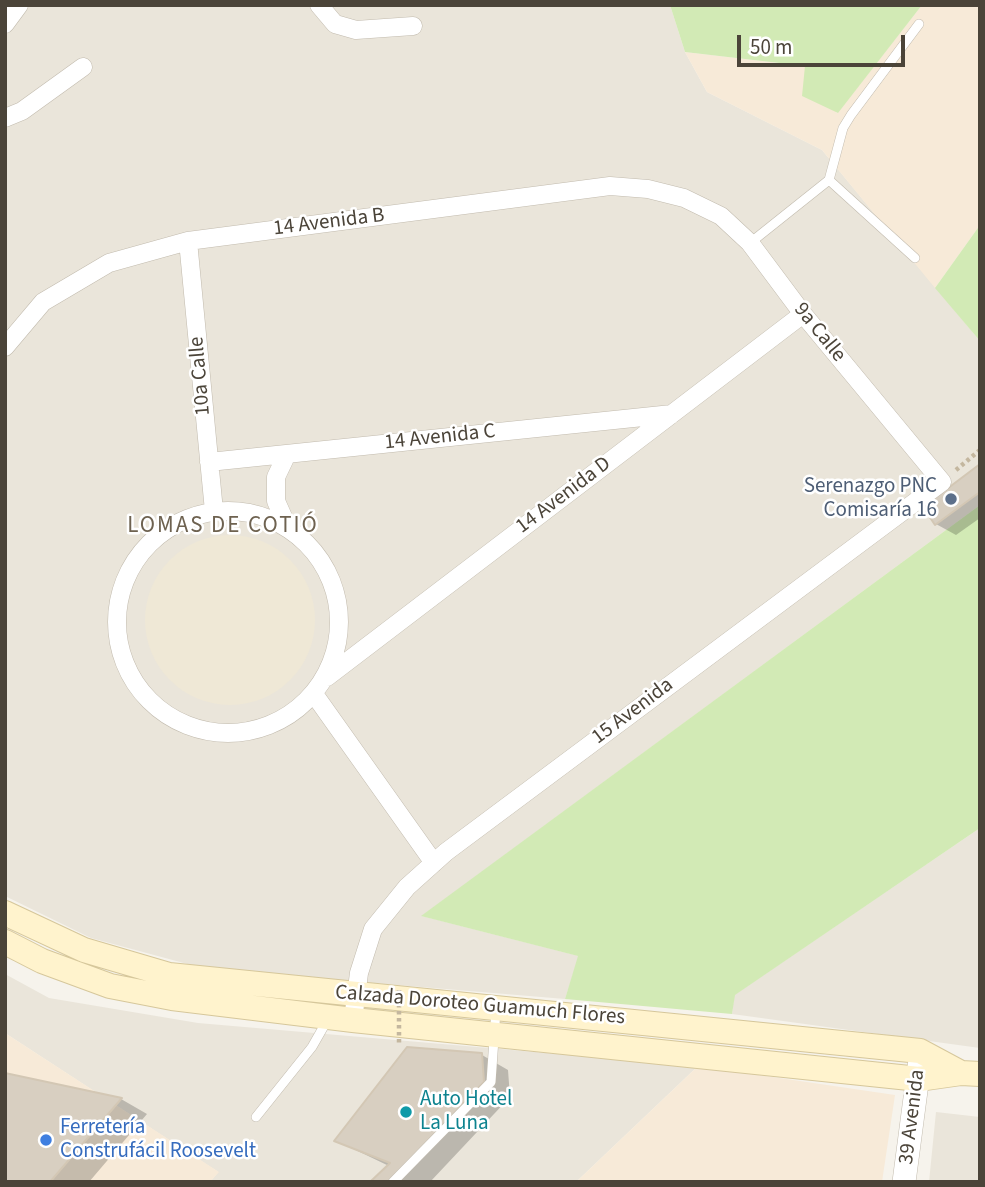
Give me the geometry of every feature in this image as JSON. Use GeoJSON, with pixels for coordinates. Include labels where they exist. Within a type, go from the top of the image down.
{"type":"FeatureCollection","features":[{"type":"Feature","properties":{"kind":"main road","name":"Calzada Doroteo Guamuch Flores"},"geometry":{"type":"LineString","coordinates":[[5,912],[84,950],[169,975],[920,1051],[970,1074]]}},
{"type":"Feature","properties":{"kind":"main road","name":"Calzada Doroteo Guamuch Flores"},"geometry":{"type":"LineString","coordinates":[[5,942],[42,961],[110,986],[172,998],[341,1019],[919,1079],[970,1074]]}},
{"type":"Feature","properties":{"kind":"street"},"geometry":{"type":"LineString","coordinates":[[5,24],[19,5]]}},
{"type":"Feature","properties":{"kind":"street"},"geometry":{"type":"LineString","coordinates":[[320,5],[335,24],[356,30],[413,26]]}},
{"type":"Feature","properties":{"kind":"street"},"geometry":{"type":"LineString","coordinates":[[5,118],[22,111],[83,67]]}},
{"type":"Feature","properties":{"kind":"street","name":"14 Avenida B"},"geometry":{"type":"LineString","coordinates":[[5,348],[43,302],[109,263],[188,241],[610,186],[648,189],[684,198]]}},
{"type":"Feature","properties":{"kind":"street","name":"9a Calle"},"geometry":{"type":"LineString","coordinates":[[684,198],[721,216],[750,243],[803,314],[942,482]]}},
{"type":"Feature","properties":{"kind":"street","name":"10a Calle"},"geometry":{"type":"LineString","coordinates":[[188,241],[214,511]]}},
{"type":"Feature","properties":{"kind":"street","name":"14 Avenida D"},"geometry":{"type":"LineString","coordinates":[[325,678],[803,314]]}},
{"type":"Feature","properties":{"kind":"street","name":"14 Avenida C"},"geometry":{"type":"LineString","coordinates":[[209,462],[672,414]]}},
{"type":"Feature","properties":{"kind":"street"},"geometry":{"type":"LineString","coordinates":[[287,454],[276,477],[276,500],[288,528]]}},
{"type":"Feature","properties":{"kind":"street","name":"15 Avenida"},"geometry":{"type":"LineString","coordinates":[[341,1019],[354,995],[373,929],[407,887],[434,863],[942,482]]}},
{"type":"Feature","properties":{"kind":"street"},"geometry":{"type":"LineString","coordinates":[[214,511],[253,513],[288,528],[314,551],[326,570],[340,613],[337,646],[325,678],[314,694],[288,716],[258,730],[225,734],[192,728],[162,713],[138,690],[122,660],[116,628],[119,594],[132,564],[153,538],[181,520],[214,511]]}},
{"type":"Feature","properties":{"kind":"street"},"geometry":{"type":"LineString","coordinates":[[314,694],[434,863]]}},
{"type":"Feature","properties":{"kind":"street","name":"39 Avenida"},"geometry":{"type":"LineString","coordinates":[[904,1182],[919,1079],[920,1051]]}},
{"type":"Feature","properties":{"kind":"lane"},"geometry":{"type":"LineString","coordinates":[[750,243],[829,180],[839,140],[850,116],[919,24]]}},
{"type":"Feature","properties":{"kind":"lane"},"geometry":{"type":"LineString","coordinates":[[829,180],[915,258]]}},
{"type":"Feature","properties":{"kind":"lane"},"geometry":{"type":"LineString","coordinates":[[393,1182],[491,1082],[496,1006]]}},
{"type":"Feature","properties":{"kind":"lane"},"geometry":{"type":"LineString","coordinates":[[256,1117],[312,1047],[341,1019]]}},
{"type":"Feature","properties":{"kind":"path"},"geometry":{"type":"LineString","coordinates":[[942,482],[980,450]]}},
{"type":"Feature","properties":{"kind":"path"},"geometry":{"type":"LineString","coordinates":[[399,990],[399,1045]]}},
{"type":"Feature","properties":{"kind":"shaded area","name":"LOMAS DE COTIÓ"},"geometry":{"type":"Polygon","coordinates":[[[5,5],[670,5],[685,52],[707,92],[822,150],[980,341],[980,505],[422,916],[579,956],[565,999],[206,969],[91,938],[5,896],[5,5]]]}},
{"type":"Feature","properties":{"kind":"shaded area"},"geometry":{"type":"Polygon","coordinates":[[[922,5],[980,5],[980,225],[935,288],[822,150],[707,92],[685,52],[805,66],[837,113],[922,5]]]}},
{"type":"Feature","properties":{"kind":"shaded area"},"geometry":{"type":"Polygon","coordinates":[[[230,535],[262,542],[277,549],[290,560],[301,573],[308,588],[315,620],[308,652],[301,667],[290,680],[277,691],[262,698],[230,705],[198,698],[183,691],[170,680],[159,667],[152,652],[145,620],[152,588],[159,573],[170,560],[183,549],[198,542],[230,535]]]}},
{"type":"Feature","properties":{"kind":"shaded area"},"geometry":{"type":"Polygon","coordinates":[[[980,828],[980,1048],[732,1014],[734,995],[980,828]]]}},
{"type":"Feature","properties":{"kind":"shaded area"},"geometry":{"type":"Polygon","coordinates":[[[5,974],[49,998],[198,1023],[698,1066],[576,1182],[210,1182],[218,1172],[5,1033],[5,974]]]}},
{"type":"Feature","properties":{"kind":"shaded area"},"geometry":{"type":"Polygon","coordinates":[[[5,1033],[219,1172],[210,1182],[5,1182],[5,1033]]]}},
{"type":"Feature","properties":{"kind":"shaded area"},"geometry":{"type":"Polygon","coordinates":[[[698,1066],[895,1095],[882,1182],[576,1182],[698,1066]]]}},
{"type":"Feature","properties":{"kind":"shaded area"},"geometry":{"type":"Polygon","coordinates":[[[936,1112],[980,1117],[980,1182],[929,1182],[936,1112]]]}},
{"type":"Feature","properties":{"kind":"green space"},"geometry":{"type":"Polygon","coordinates":[[[670,5],[922,5],[838,113],[802,96],[805,66],[685,52],[670,5]]]}},
{"type":"Feature","properties":{"kind":"green space"},"geometry":{"type":"Polygon","coordinates":[[[980,225],[980,341],[935,288],[980,225]]]}},
{"type":"Feature","properties":{"kind":"green space"},"geometry":{"type":"Polygon","coordinates":[[[980,505],[980,828],[735,995],[732,1014],[565,999],[578,956],[421,916],[980,505]]]}},
{"type":"Feature","properties":{"kind":"building","name":"Serenazgo PNC Comisaría 16"},"geometry":{"type":"Polygon","coordinates":[[[980,464],[980,492],[935,525],[923,507],[980,464]]]}},
{"type":"Feature","properties":{"kind":"building","name":"Auto Hotel La Luna"},"geometry":{"type":"Polygon","coordinates":[[[407,1047],[482,1053],[484,1082],[389,1182],[370,1182],[390,1163],[334,1141],[407,1047]]]}},
{"type":"Feature","properties":{"kind":"building","name":"Ferretería Construfácil Roosevelt"},"geometry":{"type":"Polygon","coordinates":[[[5,1073],[122,1098],[50,1182],[5,1182],[5,1073]]]}},
{"type":"Feature","properties":{"kind":"place","name":"Serenazgo PNC Comisaría 16"},"geometry":{"type":"Point","coordinates":[951,499]}},
{"type":"Feature","properties":{"kind":"place","name":"Auto Hotel La Luna"},"geometry":{"type":"Point","coordinates":[406,1112]}},
{"type":"Feature","properties":{"kind":"place","name":"Ferretería Construfácil Roosevelt"},"geometry":{"type":"Point","coordinates":[46,1140]}},
{"type":"Feature","properties":{"kind":"district","name":"LOMAS DE COTIÓ"},"geometry":{"type":"Point","coordinates":[223,527]}}]}
